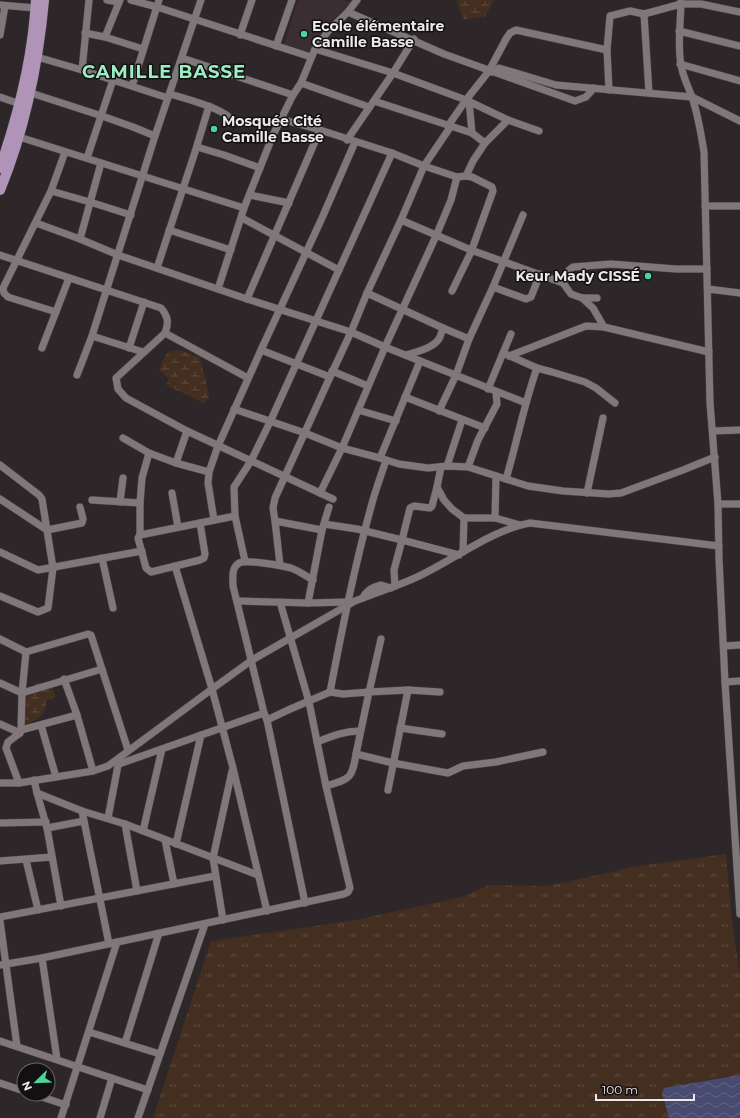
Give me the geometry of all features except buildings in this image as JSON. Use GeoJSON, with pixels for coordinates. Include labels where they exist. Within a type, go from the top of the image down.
{"type":"FeatureCollection","features":[{"type":"Feature","properties":{"kind":"main road"},"geometry":{"type":"LineString","coordinates":[[0,168],[15,136],[31,93],[44,0]]}},
{"type":"Feature","properties":{"kind":"main road"},"geometry":{"type":"LineString","coordinates":[[0,190],[15,136],[30,55],[36,4]]}},
{"type":"Feature","properties":{"kind":"street"},"geometry":{"type":"LineString","coordinates":[[82,70],[89,0]]}},
{"type":"Feature","properties":{"kind":"street"},"geometry":{"type":"LineString","coordinates":[[105,37],[119,1],[107,0]]}},
{"type":"Feature","properties":{"kind":"street"},"geometry":{"type":"LineString","coordinates":[[131,0],[158,4],[194,20],[310,57]]}},
{"type":"Feature","properties":{"kind":"street"},"geometry":{"type":"LineString","coordinates":[[77,375],[92,336],[155,136],[201,0]]}},
{"type":"Feature","properties":{"kind":"street"},"geometry":{"type":"LineString","coordinates":[[240,35],[252,0]]}},
{"type":"Feature","properties":{"kind":"street"},"geometry":{"type":"LineString","coordinates":[[276,46],[292,0]]}},
{"type":"Feature","properties":{"kind":"street"},"geometry":{"type":"LineString","coordinates":[[218,288],[244,208],[272,135],[301,83],[314,49],[329,30],[348,12],[357,0]]}},
{"type":"Feature","properties":{"kind":"street"},"geometry":{"type":"LineString","coordinates":[[609,90],[607,50],[610,16],[630,11],[644,14],[681,2],[701,4],[740,12]]}},
{"type":"Feature","properties":{"kind":"street"},"geometry":{"type":"LineString","coordinates":[[681,2],[679,31],[680,64],[700,124],[704,152],[710,403],[718,504],[725,682],[737,824],[740,914]]}},
{"type":"Feature","properties":{"kind":"street"},"geometry":{"type":"LineString","coordinates":[[0,35],[3,6],[36,4]]}},
{"type":"Feature","properties":{"kind":"street"},"geometry":{"type":"LineString","coordinates":[[132,86],[158,4]]}},
{"type":"Feature","properties":{"kind":"street"},"geometry":{"type":"LineString","coordinates":[[348,12],[444,54],[575,101],[586,97],[594,88]]}},
{"type":"Feature","properties":{"kind":"street"},"geometry":{"type":"LineString","coordinates":[[644,14],[648,93]]}},
{"type":"Feature","properties":{"kind":"street"},"geometry":{"type":"LineString","coordinates":[[280,565],[273,508],[275,498],[351,332],[424,166],[468,100],[491,71],[510,33],[516,30],[607,50]]}},
{"type":"Feature","properties":{"kind":"street"},"geometry":{"type":"LineString","coordinates":[[679,31],[740,46]]}},
{"type":"Feature","properties":{"kind":"street"},"geometry":{"type":"LineString","coordinates":[[85,33],[105,37],[143,49]]}},
{"type":"Feature","properties":{"kind":"street"},"geometry":{"type":"LineString","coordinates":[[348,140],[414,40]]}},
{"type":"Feature","properties":{"kind":"street"},"geometry":{"type":"LineString","coordinates":[[314,49],[393,73],[468,100],[508,120],[539,131]]}},
{"type":"Feature","properties":{"kind":"street"},"geometry":{"type":"LineString","coordinates":[[37,57],[132,86],[209,106],[228,115],[232,121]]}},
{"type":"Feature","properties":{"kind":"street"},"geometry":{"type":"LineString","coordinates":[[182,58],[293,95]]}},
{"type":"Feature","properties":{"kind":"street"},"geometry":{"type":"LineString","coordinates":[[680,64],[740,81]]}},
{"type":"Feature","properties":{"kind":"street"},"geometry":{"type":"LineString","coordinates":[[491,71],[499,68],[556,85],[692,97],[740,121]]}},
{"type":"Feature","properties":{"kind":"street"},"geometry":{"type":"LineString","coordinates":[[87,158],[114,80]]}},
{"type":"Feature","properties":{"kind":"street"},"geometry":{"type":"LineString","coordinates":[[301,83],[369,107]]}},
{"type":"Feature","properties":{"kind":"street"},"geometry":{"type":"LineString","coordinates":[[31,93],[102,116],[155,136]]}},
{"type":"Feature","properties":{"kind":"street"},"geometry":{"type":"LineString","coordinates":[[0,98],[20,104]]}},
{"type":"Feature","properties":{"kind":"street"},"geometry":{"type":"LineString","coordinates":[[468,100],[472,133]]}},
{"type":"Feature","properties":{"kind":"street"},"geometry":{"type":"LineString","coordinates":[[374,101],[472,133],[485,143]]}},
{"type":"Feature","properties":{"kind":"street"},"geometry":{"type":"LineString","coordinates":[[157,268],[209,106]]}},
{"type":"Feature","properties":{"kind":"street"},"geometry":{"type":"LineString","coordinates":[[282,119],[392,153],[457,177],[466,176],[493,188],[471,250],[452,291]]}},
{"type":"Feature","properties":{"kind":"street"},"geometry":{"type":"LineString","coordinates":[[466,176],[473,161],[485,143],[508,120]]}},
{"type":"Feature","properties":{"kind":"street"},"geometry":{"type":"LineString","coordinates":[[247,299],[320,130]]}},
{"type":"Feature","properties":{"kind":"street"},"geometry":{"type":"LineString","coordinates":[[15,136],[244,208]]}},
{"type":"Feature","properties":{"kind":"street"},"geometry":{"type":"LineString","coordinates":[[214,520],[209,494],[209,472],[218,446],[355,142]]}},
{"type":"Feature","properties":{"kind":"street"},"geometry":{"type":"LineString","coordinates":[[197,147],[260,168]]}},
{"type":"Feature","properties":{"kind":"street"},"geometry":{"type":"LineString","coordinates":[[56,312],[8,297],[4,293],[3,288],[51,191],[65,152]]}},
{"type":"Feature","properties":{"kind":"street"},"geometry":{"type":"LineString","coordinates":[[245,561],[235,516],[234,487],[251,461],[270,422],[392,153]]}},
{"type":"Feature","properties":{"kind":"street"},"geometry":{"type":"LineString","coordinates":[[80,239],[101,163]]}},
{"type":"Feature","properties":{"kind":"street"},"geometry":{"type":"LineString","coordinates":[[320,493],[342,448],[385,347],[436,236],[451,200],[457,177]]}},
{"type":"Feature","properties":{"kind":"street"},"geometry":{"type":"LineString","coordinates":[[51,191],[131,215]]}},
{"type":"Feature","properties":{"kind":"street"},"geometry":{"type":"LineString","coordinates":[[250,195],[289,203]]}},
{"type":"Feature","properties":{"kind":"street"},"geometry":{"type":"LineString","coordinates":[[705,206],[740,206]]}},
{"type":"Feature","properties":{"kind":"street"},"geometry":{"type":"LineString","coordinates":[[439,411],[456,375],[469,339],[493,287],[523,215]]}},
{"type":"Feature","properties":{"kind":"street"},"geometry":{"type":"LineString","coordinates":[[242,218],[339,270]]}},
{"type":"Feature","properties":{"kind":"street"},"geometry":{"type":"LineString","coordinates":[[401,220],[471,250],[503,260],[563,283],[570,294],[582,298],[597,298]]}},
{"type":"Feature","properties":{"kind":"street"},"geometry":{"type":"LineString","coordinates":[[36,223],[118,255],[247,299],[351,332],[488,389],[526,403]]}},
{"type":"Feature","properties":{"kind":"street"},"geometry":{"type":"LineString","coordinates":[[169,230],[231,250]]}},
{"type":"Feature","properties":{"kind":"street"},"geometry":{"type":"LineString","coordinates":[[0,255],[161,308],[166,314],[168,324],[165,333],[116,378],[118,388],[126,398],[187,431],[333,499]]}},
{"type":"Feature","properties":{"kind":"street"},"geometry":{"type":"LineString","coordinates":[[563,283],[569,270],[573,267],[611,264],[676,269],[707,269]]}},
{"type":"Feature","properties":{"kind":"street"},"geometry":{"type":"LineString","coordinates":[[493,287],[526,299],[530,297],[540,274]]}},
{"type":"Feature","properties":{"kind":"street"},"geometry":{"type":"LineString","coordinates":[[42,348],[69,278]]}},
{"type":"Feature","properties":{"kind":"street"},"geometry":{"type":"LineString","coordinates":[[708,289],[740,293]]}},
{"type":"Feature","properties":{"kind":"street"},"geometry":{"type":"LineString","coordinates":[[367,293],[469,339]]}},
{"type":"Feature","properties":{"kind":"street"},"geometry":{"type":"LineString","coordinates":[[582,298],[592,308],[604,327]]}},
{"type":"Feature","properties":{"kind":"street"},"geometry":{"type":"LineString","coordinates":[[129,348],[144,302]]}},
{"type":"Feature","properties":{"kind":"street"},"geometry":{"type":"LineString","coordinates":[[506,354],[586,326],[604,327],[709,352]]}},
{"type":"Feature","properties":{"kind":"street"},"geometry":{"type":"LineString","coordinates":[[406,355],[434,343],[440,338],[443,328]]}},
{"type":"Feature","properties":{"kind":"street"},"geometry":{"type":"LineString","coordinates":[[165,333],[248,378]]}},
{"type":"Feature","properties":{"kind":"street"},"geometry":{"type":"LineString","coordinates":[[488,389],[506,354],[511,334]]}},
{"type":"Feature","properties":{"kind":"street"},"geometry":{"type":"LineString","coordinates":[[92,336],[143,352]]}},
{"type":"Feature","properties":{"kind":"street"},"geometry":{"type":"LineString","coordinates":[[261,350],[297,364],[368,386]]}},
{"type":"Feature","properties":{"kind":"street"},"geometry":{"type":"LineString","coordinates":[[506,354],[537,368],[586,382],[614,403]]}},
{"type":"Feature","properties":{"kind":"street"},"geometry":{"type":"LineString","coordinates":[[330,692],[348,604],[383,459],[405,397],[420,361]]}},
{"type":"Feature","properties":{"kind":"street"},"geometry":{"type":"LineString","coordinates":[[506,479],[537,368]]}},
{"type":"Feature","properties":{"kind":"street"},"geometry":{"type":"LineString","coordinates":[[468,467],[478,440],[497,404],[496,392]]}},
{"type":"Feature","properties":{"kind":"street"},"geometry":{"type":"LineString","coordinates":[[405,397],[485,428]]}},
{"type":"Feature","properties":{"kind":"street"},"geometry":{"type":"LineString","coordinates":[[234,409],[305,433],[342,448],[399,464],[428,468],[444,466],[468,467],[528,486],[563,491],[621,493],[715,457]]}},
{"type":"Feature","properties":{"kind":"street"},"geometry":{"type":"LineString","coordinates":[[358,410],[396,421]]}},
{"type":"Feature","properties":{"kind":"street"},"geometry":{"type":"LineString","coordinates":[[587,493],[603,418]]}},
{"type":"Feature","properties":{"kind":"street"},"geometry":{"type":"LineString","coordinates":[[393,587],[394,570],[410,508],[414,506],[430,508],[432,506],[444,466],[462,420]]}},
{"type":"Feature","properties":{"kind":"street"},"geometry":{"type":"LineString","coordinates":[[713,430],[740,430]]}},
{"type":"Feature","properties":{"kind":"street"},"geometry":{"type":"LineString","coordinates":[[176,463],[187,431]]}},
{"type":"Feature","properties":{"kind":"street"},"geometry":{"type":"LineString","coordinates":[[123,438],[149,453],[176,463],[209,472]]}},
{"type":"Feature","properties":{"kind":"street"},"geometry":{"type":"LineString","coordinates":[[149,453],[142,478],[140,535],[138,538],[148,571],[151,572],[204,558],[205,554],[200,523]]}},
{"type":"Feature","properties":{"kind":"street"},"geometry":{"type":"LineString","coordinates":[[0,465],[39,494],[42,500],[53,568],[48,608],[38,612],[0,596]]}},
{"type":"Feature","properties":{"kind":"street"},"geometry":{"type":"LineString","coordinates":[[496,476],[496,518]]}},
{"type":"Feature","properties":{"kind":"street"},"geometry":{"type":"LineString","coordinates":[[120,502],[123,478]]}},
{"type":"Feature","properties":{"kind":"street"},"geometry":{"type":"LineString","coordinates":[[437,487],[444,500],[452,509],[464,518],[496,518],[520,525]]}},
{"type":"Feature","properties":{"kind":"street"},"geometry":{"type":"LineString","coordinates":[[172,493],[178,527]]}},
{"type":"Feature","properties":{"kind":"street"},"geometry":{"type":"LineString","coordinates":[[0,499],[47,530],[82,523],[83,518],[80,508]]}},
{"type":"Feature","properties":{"kind":"street"},"geometry":{"type":"LineString","coordinates":[[92,500],[140,503]]}},
{"type":"Feature","properties":{"kind":"street"},"geometry":{"type":"LineString","coordinates":[[718,504],[740,504]]}},
{"type":"Feature","properties":{"kind":"street"},"geometry":{"type":"LineString","coordinates":[[308,603],[323,527],[329,507]]}},
{"type":"Feature","properties":{"kind":"street"},"geometry":{"type":"LineString","coordinates":[[140,535],[235,516]]}},
{"type":"Feature","properties":{"kind":"street"},"geometry":{"type":"LineString","coordinates":[[461,554],[464,518]]}},
{"type":"Feature","properties":{"kind":"street"},"geometry":{"type":"LineString","coordinates":[[275,521],[365,531],[461,554]]}},
{"type":"Feature","properties":{"kind":"street"},"geometry":{"type":"LineString","coordinates":[[108,818],[119,761],[128,750],[252,660],[348,604],[363,598],[364,594],[377,586],[385,585],[393,587],[417,577],[482,541],[520,525],[530,523],[719,546]]}},
{"type":"Feature","properties":{"kind":"street"},"geometry":{"type":"LineString","coordinates":[[0,552],[38,570],[142,551]]}},
{"type":"Feature","properties":{"kind":"street"},"geometry":{"type":"LineString","coordinates":[[102,558],[113,608]]}},
{"type":"Feature","properties":{"kind":"street"},"geometry":{"type":"LineString","coordinates":[[305,903],[265,716],[238,601],[233,586],[232,574],[239,563],[245,561],[280,565],[293,569],[313,580]]}},
{"type":"Feature","properties":{"kind":"street"},"geometry":{"type":"LineString","coordinates":[[175,566],[212,689],[233,768],[267,911]]}},
{"type":"Feature","properties":{"kind":"street"},"geometry":{"type":"LineString","coordinates":[[238,601],[348,604]]}},
{"type":"Feature","properties":{"kind":"street"},"geometry":{"type":"LineString","coordinates":[[3,965],[305,903],[348,892],[350,888],[326,786],[309,702],[280,602]]}},
{"type":"Feature","properties":{"kind":"street"},"geometry":{"type":"LineString","coordinates":[[0,639],[26,652],[88,634],[91,635],[128,750]]}},
{"type":"Feature","properties":{"kind":"street"},"geometry":{"type":"LineString","coordinates":[[326,786],[344,781],[349,777],[353,769],[381,639]]}},
{"type":"Feature","properties":{"kind":"street"},"geometry":{"type":"LineString","coordinates":[[724,646],[740,645]]}},
{"type":"Feature","properties":{"kind":"street"},"geometry":{"type":"LineString","coordinates":[[20,731],[26,652]]}},
{"type":"Feature","properties":{"kind":"street"},"geometry":{"type":"LineString","coordinates":[[0,683],[22,693],[64,679],[102,669]]}},
{"type":"Feature","properties":{"kind":"street"},"geometry":{"type":"LineString","coordinates":[[64,679],[77,715],[93,771]]}},
{"type":"Feature","properties":{"kind":"street"},"geometry":{"type":"LineString","coordinates":[[725,682],[740,681]]}},
{"type":"Feature","properties":{"kind":"street"},"geometry":{"type":"LineString","coordinates":[[388,790],[408,690]]}},
{"type":"Feature","properties":{"kind":"street"},"geometry":{"type":"LineString","coordinates":[[0,783],[19,783],[93,771],[119,761],[162,749],[222,727],[288,710],[330,692],[343,694],[408,690],[440,692]]}},
{"type":"Feature","properties":{"kind":"street"},"geometry":{"type":"LineString","coordinates":[[19,783],[6,748],[8,742],[20,731],[77,715]]}},
{"type":"Feature","properties":{"kind":"street"},"geometry":{"type":"LineString","coordinates":[[0,724],[20,731]]}},
{"type":"Feature","properties":{"kind":"street"},"geometry":{"type":"LineString","coordinates":[[41,725],[56,777]]}},
{"type":"Feature","properties":{"kind":"street"},"geometry":{"type":"LineString","coordinates":[[400,728],[442,734]]}},
{"type":"Feature","properties":{"kind":"street"},"geometry":{"type":"LineString","coordinates":[[317,742],[338,733],[360,731]]}},
{"type":"Feature","properties":{"kind":"street"},"geometry":{"type":"LineString","coordinates":[[176,844],[201,735]]}},
{"type":"Feature","properties":{"kind":"street"},"geometry":{"type":"LineString","coordinates":[[143,831],[162,749]]}},
{"type":"Feature","properties":{"kind":"street"},"geometry":{"type":"LineString","coordinates":[[356,754],[393,763],[448,773],[463,766],[496,762],[543,752]]}},
{"type":"Feature","properties":{"kind":"street"},"geometry":{"type":"LineString","coordinates":[[223,920],[213,858],[233,768]]}},
{"type":"Feature","properties":{"kind":"street"},"geometry":{"type":"LineString","coordinates":[[34,780],[46,825],[60,906]]}},
{"type":"Feature","properties":{"kind":"street"},"geometry":{"type":"LineString","coordinates":[[37,793],[82,811],[108,818],[258,875]]}},
{"type":"Feature","properties":{"kind":"street"},"geometry":{"type":"LineString","coordinates":[[82,811],[109,944]]}},
{"type":"Feature","properties":{"kind":"street"},"geometry":{"type":"LineString","coordinates":[[0,823],[46,825],[84,821]]}},
{"type":"Feature","properties":{"kind":"street"},"geometry":{"type":"LineString","coordinates":[[124,824],[137,891]]}},
{"type":"Feature","properties":{"kind":"street"},"geometry":{"type":"LineString","coordinates":[[165,840],[174,884]]}},
{"type":"Feature","properties":{"kind":"street"},"geometry":{"type":"LineString","coordinates":[[0,862],[52,857]]}},
{"type":"Feature","properties":{"kind":"street"},"geometry":{"type":"LineString","coordinates":[[26,860],[38,910]]}},
{"type":"Feature","properties":{"kind":"street"},"geometry":{"type":"LineString","coordinates":[[0,917],[215,876]]}},
{"type":"Feature","properties":{"kind":"street"},"geometry":{"type":"LineString","coordinates":[[0,921],[3,965],[17,1046]]}},
{"type":"Feature","properties":{"kind":"street"},"geometry":{"type":"LineString","coordinates":[[138,1118],[205,924]]}},
{"type":"Feature","properties":{"kind":"street"},"geometry":{"type":"LineString","coordinates":[[124,1043],[160,933]]}},
{"type":"Feature","properties":{"kind":"street"},"geometry":{"type":"LineString","coordinates":[[61,1118],[79,1067],[117,942]]}},
{"type":"Feature","properties":{"kind":"street"},"geometry":{"type":"LineString","coordinates":[[42,958],[57,1059]]}},
{"type":"Feature","properties":{"kind":"street"},"geometry":{"type":"LineString","coordinates":[[89,1032],[160,1054]]}},
{"type":"Feature","properties":{"kind":"street"},"geometry":{"type":"LineString","coordinates":[[0,1041],[148,1090]]}},
{"type":"Feature","properties":{"kind":"street"},"geometry":{"type":"LineString","coordinates":[[100,1118],[112,1078]]}},
{"type":"Feature","properties":{"kind":"street"},"geometry":{"type":"LineString","coordinates":[[0,1083],[16,1088]]}},
{"type":"Feature","properties":{"kind":"street"},"geometry":{"type":"LineString","coordinates":[[56,1102],[66,1105]]}},
{"type":"Feature","properties":{"kind":"shaded area","name":"Ecole élémentaire Camille Basse"},"geometry":{"type":"Polygon","coordinates":[[[298,0],[344,0],[353,3],[327,24],[309,52],[284,44],[298,0]]]}},
{"type":"Feature","properties":{"kind":"green space"},"geometry":{"type":"Polygon","coordinates":[[[457,0],[494,0],[485,17],[463,19],[457,0]]]}},
{"type":"Feature","properties":{"kind":"green space"},"geometry":{"type":"Polygon","coordinates":[[[179,350],[200,357],[209,395],[208,399],[204,403],[166,385],[169,379],[159,370],[168,352],[179,350]]]}},
{"type":"Feature","properties":{"kind":"green space"},"geometry":{"type":"Polygon","coordinates":[[[47,681],[52,686],[55,697],[46,701],[45,710],[41,716],[35,720],[28,724],[19,720],[20,700],[30,694],[35,684],[47,681]]]}},
{"type":"Feature","properties":{"kind":"green space"},"geometry":{"type":"Polygon","coordinates":[[[726,854],[733,930],[740,973],[740,1118],[153,1118],[211,941],[355,920],[462,897],[489,885],[546,886],[630,867],[726,854]]]}},
{"type":"Feature","properties":{"kind":"water"},"geometry":{"type":"Polygon","coordinates":[[[740,1075],[740,1118],[669,1118],[662,1093],[664,1088],[740,1075]]]}},
{"type":"Feature","properties":{"kind":"place","name":"Ecole élémentaire Camille Basse"},"geometry":{"type":"Point","coordinates":[304,34]}},
{"type":"Feature","properties":{"kind":"place","name":"Mosquée Cité Camille Basse"},"geometry":{"type":"Point","coordinates":[214,129]}},
{"type":"Feature","properties":{"kind":"place","name":"Keur Mady CISSÉ"},"geometry":{"type":"Point","coordinates":[648,276]}},
{"type":"Feature","properties":{"kind":"district","name":"CAMILLE BASSE"},"geometry":{"type":"Point","coordinates":[164,72]}}]}
